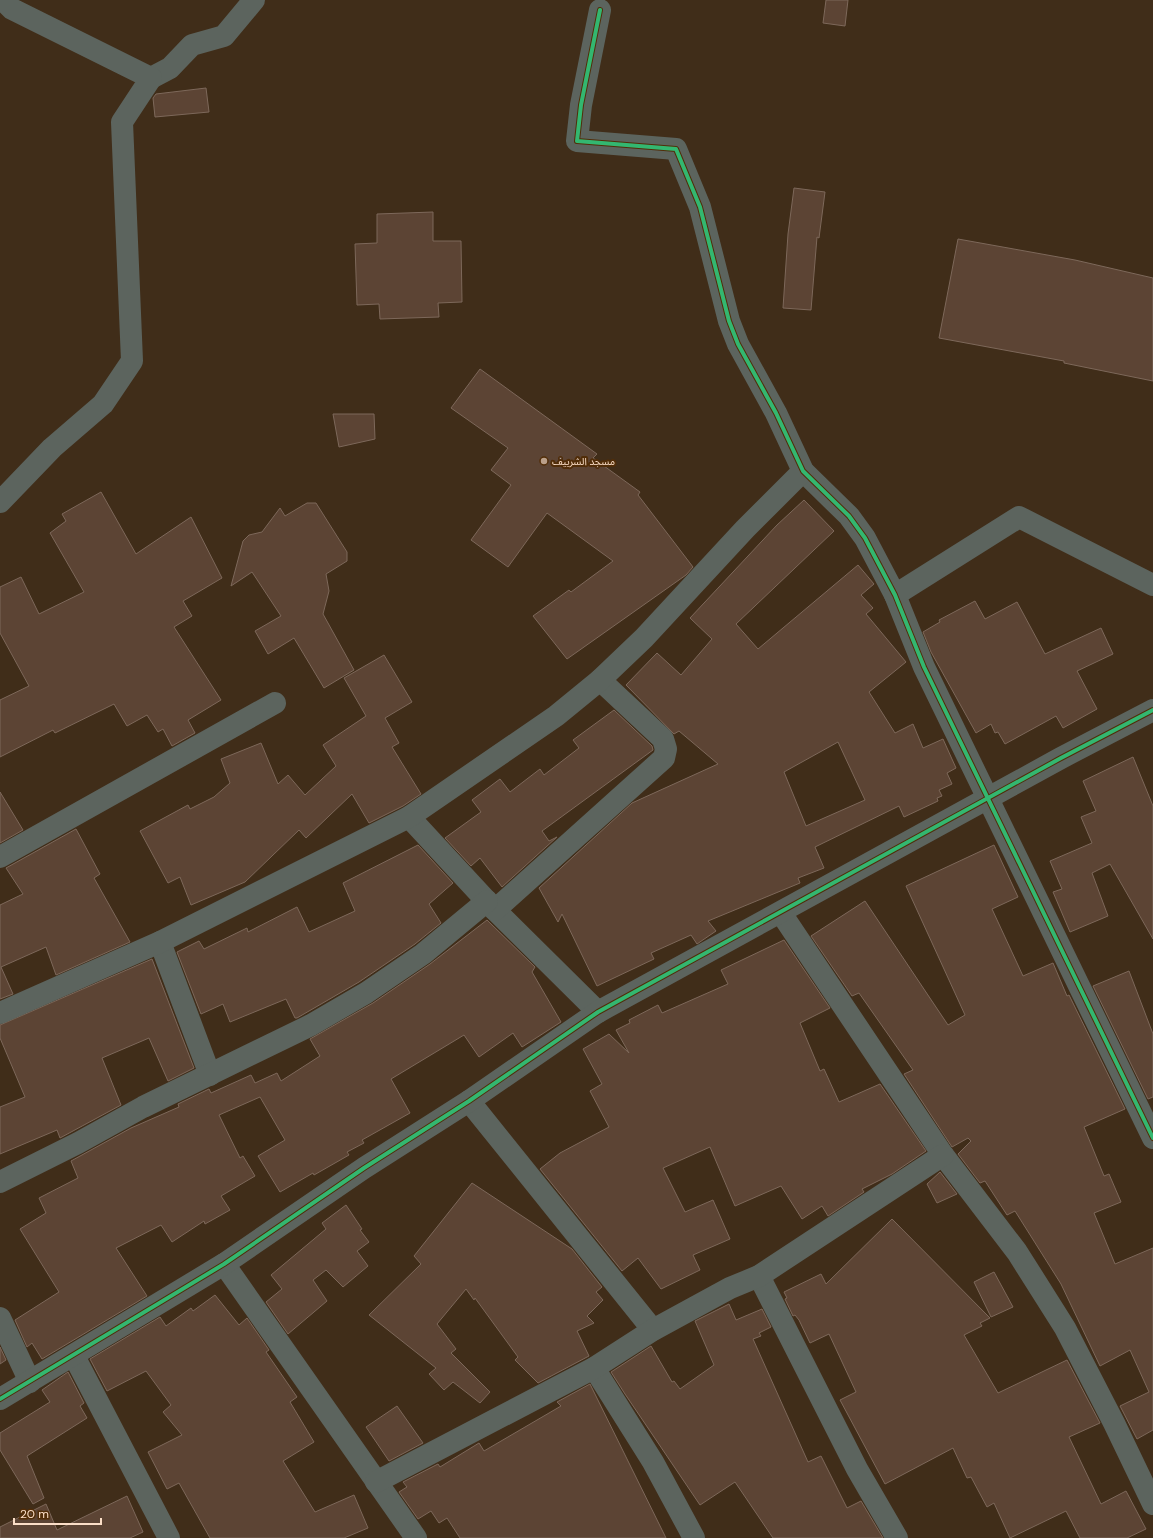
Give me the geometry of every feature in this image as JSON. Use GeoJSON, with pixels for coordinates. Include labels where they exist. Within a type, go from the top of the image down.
{"type":"FeatureCollection","features":[{"type":"Feature","properties":{"kind":"street"},"geometry":{"type":"LineString","coordinates":[[3,0],[12,9],[151,78]]}},
{"type":"Feature","properties":{"kind":"street"},"geometry":{"type":"LineString","coordinates":[[0,502],[52,448],[103,404],[132,361],[122,122],[151,78],[170,68],[192,45],[224,36],[254,0]]}},
{"type":"Feature","properties":{"kind":"street"},"geometry":{"type":"LineString","coordinates":[[600,10],[581,105],[577,141],[676,149],[700,207],[729,322],[738,344],[776,413],[803,471],[849,516],[865,538],[895,595],[924,667],[1153,1138]]}},
{"type":"Feature","properties":{"kind":"street"},"geometry":{"type":"LineString","coordinates":[[0,1013],[160,942],[410,817],[556,716],[600,680],[644,638],[745,529],[803,471]]}},
{"type":"Feature","properties":{"kind":"street"},"geometry":{"type":"LineString","coordinates":[[895,595],[1019,517],[1153,585]]}},
{"type":"Feature","properties":{"kind":"street"},"geometry":{"type":"LineString","coordinates":[[0,1182],[78,1143],[143,1107],[311,1025],[366,993],[491,906],[664,758],[666,749],[662,739],[600,680]]}},
{"type":"Feature","properties":{"kind":"street"},"geometry":{"type":"LineString","coordinates":[[0,858],[275,703]]}},
{"type":"Feature","properties":{"kind":"street"},"geometry":{"type":"LineString","coordinates":[[0,1399],[74,1356],[224,1264],[364,1168],[468,1101],[598,1012],[781,913],[1061,758],[1153,710]]}},
{"type":"Feature","properties":{"kind":"street"},"geometry":{"type":"LineString","coordinates":[[410,817],[491,906],[598,1012]]}},
{"type":"Feature","properties":{"kind":"street"},"geometry":{"type":"LineString","coordinates":[[781,913],[943,1156],[1017,1252],[1065,1328],[1114,1423],[1153,1504]]}},
{"type":"Feature","properties":{"kind":"street"},"geometry":{"type":"LineString","coordinates":[[160,942],[210,1075]]}},
{"type":"Feature","properties":{"kind":"street"},"geometry":{"type":"LineString","coordinates":[[468,1101],[653,1330]]}},
{"type":"Feature","properties":{"kind":"street"},"geometry":{"type":"LineString","coordinates":[[376,1482],[594,1368],[653,1330],[730,1288],[759,1276],[943,1156]]}},
{"type":"Feature","properties":{"kind":"street"},"geometry":{"type":"LineString","coordinates":[[224,1264],[416,1538]]}},
{"type":"Feature","properties":{"kind":"street"},"geometry":{"type":"LineString","coordinates":[[759,1276],[857,1469],[897,1538]]}},
{"type":"Feature","properties":{"kind":"street"},"geometry":{"type":"LineString","coordinates":[[0,1318],[30,1382]]}},
{"type":"Feature","properties":{"kind":"street"},"geometry":{"type":"LineString","coordinates":[[74,1356],[169,1538]]}},
{"type":"Feature","properties":{"kind":"street"},"geometry":{"type":"LineString","coordinates":[[594,1368],[653,1462],[694,1538]]}},
{"type":"Feature","properties":{"kind":"building"},"geometry":{"type":"Polygon","coordinates":[[[826,0],[848,0],[845,26],[823,23],[826,0]]]}},
{"type":"Feature","properties":{"kind":"building"},"geometry":{"type":"Polygon","coordinates":[[[206,88],[209,112],[155,117],[153,98],[156,94],[206,88]]]}},
{"type":"Feature","properties":{"kind":"building"},"geometry":{"type":"Polygon","coordinates":[[[794,188],[825,192],[819,238],[817,237],[811,310],[783,308],[788,234],[794,188]]]}},
{"type":"Feature","properties":{"kind":"building"},"geometry":{"type":"Polygon","coordinates":[[[433,212],[433,241],[461,241],[462,302],[438,303],[439,317],[380,319],[379,304],[357,305],[355,244],[377,243],[377,214],[433,212]]]}},
{"type":"Feature","properties":{"kind":"building"},"geometry":{"type":"Polygon","coordinates":[[[958,239],[1075,260],[1153,278],[1153,381],[1064,363],[1064,361],[939,338],[958,239]]]}},
{"type":"Feature","properties":{"kind":"building"},"geometry":{"type":"Polygon","coordinates":[[[480,369],[597,454],[593,458],[640,492],[638,495],[693,567],[686,575],[567,659],[533,616],[569,590],[571,592],[613,561],[547,513],[508,567],[471,540],[511,485],[491,470],[508,448],[451,408],[480,369]]]}},
{"type":"Feature","properties":{"kind":"building"},"geometry":{"type":"Polygon","coordinates":[[[333,414],[374,414],[375,439],[339,447],[333,414]]]}},
{"type":"Feature","properties":{"kind":"building"},"geometry":{"type":"Polygon","coordinates":[[[101,492],[136,554],[191,517],[222,578],[183,601],[192,616],[174,627],[221,700],[188,720],[195,733],[172,746],[163,729],[158,732],[147,715],[127,726],[114,704],[55,733],[53,730],[0,757],[0,700],[29,686],[0,633],[0,587],[21,577],[39,614],[84,592],[50,533],[66,521],[62,514],[101,492]]]}},
{"type":"Feature","properties":{"kind":"building"},"geometry":{"type":"Polygon","coordinates":[[[804,500],[834,531],[736,624],[758,649],[858,565],[874,584],[861,595],[873,608],[866,614],[906,662],[869,692],[895,733],[913,724],[923,748],[943,739],[956,768],[947,773],[952,784],[939,790],[942,796],[937,798],[938,801],[904,817],[899,806],[815,847],[824,868],[798,878],[800,883],[708,921],[716,931],[697,944],[691,935],[651,953],[654,959],[597,986],[562,914],[558,922],[539,888],[632,803],[718,764],[679,731],[674,734],[626,685],[657,653],[681,675],[712,639],[690,618],[777,525],[804,500]],[[838,742],[784,772],[806,826],[865,800],[838,742]]]}},
{"type":"Feature","properties":{"kind":"building"},"geometry":{"type":"Polygon","coordinates":[[[307,503],[316,503],[347,552],[347,561],[326,574],[329,591],[323,614],[354,670],[324,688],[294,638],[268,654],[255,631],[281,616],[252,572],[231,586],[243,541],[249,535],[262,532],[280,508],[285,516],[307,503]]]}},
{"type":"Feature","properties":{"kind":"building"},"geometry":{"type":"Polygon","coordinates":[[[975,601],[985,619],[1017,602],[1045,654],[1101,628],[1113,654],[1077,671],[1097,709],[1063,728],[1056,716],[1005,744],[998,732],[995,733],[991,724],[976,733],[931,652],[923,632],[940,622],[939,620],[975,601]]]}},
{"type":"Feature","properties":{"kind":"building"},"geometry":{"type":"Polygon","coordinates":[[[384,655],[412,702],[385,718],[399,743],[392,747],[421,794],[403,806],[369,823],[352,794],[306,838],[299,830],[245,882],[191,905],[180,877],[168,883],[140,831],[188,805],[190,809],[214,797],[230,783],[221,759],[261,743],[278,784],[288,775],[305,795],[336,766],[323,745],[366,716],[344,678],[384,655]]]}},
{"type":"Feature","properties":{"kind":"building"},"geometry":{"type":"Polygon","coordinates":[[[614,710],[652,746],[653,750],[542,831],[549,841],[557,837],[502,887],[480,858],[471,866],[445,838],[481,812],[472,800],[500,779],[510,792],[540,769],[544,775],[579,748],[573,740],[614,710]]]}},
{"type":"Feature","properties":{"kind":"building"},"geometry":{"type":"Polygon","coordinates":[[[1133,757],[1153,806],[1153,939],[1110,864],[1092,873],[1108,916],[1070,932],[1053,892],[1062,889],[1050,861],[1092,843],[1081,817],[1096,811],[1083,781],[1133,757]]]}},
{"type":"Feature","properties":{"kind":"building"},"geometry":{"type":"Polygon","coordinates":[[[0,792],[23,830],[0,843],[0,792]]]}},
{"type":"Feature","properties":{"kind":"building"},"geometry":{"type":"Polygon","coordinates":[[[76,829],[100,874],[94,878],[130,942],[56,975],[46,947],[1,967],[13,994],[0,999],[0,905],[23,894],[6,868],[76,829]]]}},
{"type":"Feature","properties":{"kind":"building"},"geometry":{"type":"Polygon","coordinates":[[[418,845],[453,883],[429,904],[441,923],[415,944],[359,982],[297,1018],[295,1018],[286,999],[230,1022],[223,1004],[201,1014],[177,952],[199,941],[204,949],[247,928],[248,932],[297,907],[309,932],[355,911],[343,883],[418,845]]]}},
{"type":"Feature","properties":{"kind":"building"},"geometry":{"type":"Polygon","coordinates":[[[994,845],[1018,897],[992,909],[1023,976],[1053,963],[1067,996],[1069,995],[1125,1109],[1084,1127],[1104,1176],[1109,1174],[1121,1202],[1094,1213],[1115,1264],[1153,1248],[1153,1430],[1137,1439],[1120,1406],[1149,1392],[1130,1350],[1100,1366],[1061,1284],[1015,1211],[1007,1215],[985,1181],[980,1183],[958,1154],[971,1141],[968,1138],[952,1147],[904,1074],[913,1070],[859,993],[852,996],[811,936],[865,901],[948,1025],[965,1015],[906,886],[994,845]]]}},
{"type":"Feature","properties":{"kind":"building"},"geometry":{"type":"Polygon","coordinates":[[[487,920],[535,967],[532,972],[561,1022],[522,1047],[513,1033],[479,1057],[464,1035],[391,1079],[410,1113],[362,1140],[364,1143],[347,1152],[349,1155],[280,1192],[258,1156],[285,1140],[260,1097],[219,1115],[240,1158],[243,1156],[255,1176],[221,1196],[230,1210],[205,1224],[204,1221],[172,1242],[161,1225],[116,1248],[147,1296],[42,1359],[32,1343],[27,1347],[15,1320],[59,1292],[20,1229],[46,1213],[39,1198],[78,1178],[71,1161],[131,1128],[179,1107],[178,1104],[209,1089],[211,1093],[251,1075],[255,1083],[277,1073],[281,1081],[320,1056],[310,1039],[373,1003],[430,964],[487,920]]]}},
{"type":"Feature","properties":{"kind":"building"},"geometry":{"type":"Polygon","coordinates":[[[784,940],[830,1008],[800,1023],[820,1071],[824,1069],[839,1102],[880,1084],[926,1151],[892,1174],[862,1189],[864,1192],[828,1216],[822,1206],[802,1219],[781,1186],[735,1206],[710,1147],[663,1168],[685,1212],[713,1200],[730,1239],[693,1255],[700,1270],[661,1289],[638,1258],[622,1271],[540,1169],[560,1153],[609,1127],[590,1091],[602,1084],[583,1049],[609,1034],[629,1053],[616,1030],[630,1023],[629,1020],[658,1005],[662,1013],[728,984],[721,970],[784,940]]]}},
{"type":"Feature","properties":{"kind":"building"},"geometry":{"type":"Polygon","coordinates":[[[152,959],[194,1068],[168,1081],[149,1038],[102,1058],[121,1105],[60,1138],[57,1130],[0,1154],[0,1107],[25,1097],[0,1038],[0,1025],[152,959]]]}},
{"type":"Feature","properties":{"kind":"building"},"geometry":{"type":"Polygon","coordinates":[[[1129,971],[1153,1034],[1153,1097],[1148,1099],[1093,986],[1129,971]]]}},
{"type":"Feature","properties":{"kind":"building"},"geometry":{"type":"Polygon","coordinates":[[[940,1172],[957,1194],[937,1203],[927,1184],[940,1172]]]}},
{"type":"Feature","properties":{"kind":"building"},"geometry":{"type":"Polygon","coordinates":[[[472,1183],[572,1249],[602,1287],[596,1292],[603,1300],[587,1316],[594,1323],[577,1331],[589,1356],[538,1383],[515,1360],[518,1357],[475,1298],[474,1300],[466,1289],[437,1324],[456,1349],[451,1353],[490,1392],[480,1403],[453,1382],[444,1390],[429,1374],[436,1368],[369,1315],[421,1264],[414,1256],[472,1183]]]}},
{"type":"Feature","properties":{"kind":"building"},"geometry":{"type":"Polygon","coordinates":[[[346,1205],[362,1229],[360,1230],[369,1242],[357,1251],[368,1266],[343,1287],[326,1270],[313,1280],[327,1301],[288,1334],[266,1302],[282,1289],[271,1275],[326,1229],[322,1223],[346,1205]]]}},
{"type":"Feature","properties":{"kind":"building"},"geometry":{"type":"Polygon","coordinates":[[[892,1219],[990,1318],[980,1323],[982,1326],[964,1335],[998,1393],[1067,1360],[1100,1423],[1069,1437],[1101,1504],[1126,1491],[1146,1529],[1127,1538],[1080,1538],[1066,1511],[1010,1538],[994,1503],[987,1507],[971,1477],[967,1478],[953,1448],[885,1484],[840,1400],[856,1392],[829,1334],[810,1343],[799,1320],[795,1315],[793,1316],[785,1299],[787,1298],[784,1292],[821,1274],[826,1284],[892,1219]]]}},
{"type":"Feature","properties":{"kind":"building"},"geometry":{"type":"Polygon","coordinates":[[[994,1272],[1013,1307],[991,1317],[974,1282],[994,1272]]]}},
{"type":"Feature","properties":{"kind":"building"},"geometry":{"type":"Polygon","coordinates":[[[215,1295],[239,1325],[247,1318],[269,1350],[266,1352],[297,1397],[290,1402],[314,1442],[283,1461],[315,1512],[354,1495],[368,1528],[344,1538],[210,1538],[179,1483],[167,1489],[148,1452],[182,1435],[163,1412],[171,1405],[146,1371],[107,1391],[90,1359],[160,1317],[166,1326],[191,1308],[193,1311],[215,1295]]]}},
{"type":"Feature","properties":{"kind":"building"},"geometry":{"type":"Polygon","coordinates":[[[729,1304],[736,1320],[762,1309],[771,1327],[759,1333],[761,1336],[753,1339],[808,1462],[821,1456],[847,1508],[861,1501],[883,1538],[773,1538],[735,1482],[700,1505],[625,1394],[611,1372],[651,1346],[672,1382],[674,1381],[680,1389],[714,1365],[695,1321],[729,1304]]]}},
{"type":"Feature","properties":{"kind":"building"},"geometry":{"type":"Polygon","coordinates":[[[0,1347],[6,1360],[0,1364],[0,1347]]]}},
{"type":"Feature","properties":{"kind":"building"},"geometry":{"type":"Polygon","coordinates":[[[68,1372],[84,1403],[80,1406],[87,1418],[27,1456],[44,1498],[33,1504],[0,1450],[0,1433],[50,1402],[42,1390],[68,1372]]]}},
{"type":"Feature","properties":{"kind":"building"},"geometry":{"type":"Polygon","coordinates":[[[590,1384],[666,1538],[460,1538],[447,1518],[439,1523],[431,1511],[418,1519],[399,1492],[407,1487],[403,1482],[438,1464],[440,1467],[479,1443],[484,1451],[561,1406],[557,1402],[590,1384]]]}},
{"type":"Feature","properties":{"kind":"building"},"geometry":{"type":"Polygon","coordinates":[[[397,1406],[423,1443],[389,1461],[366,1427],[397,1406]]]}},
{"type":"Feature","properties":{"kind":"building"},"geometry":{"type":"Polygon","coordinates":[[[127,1496],[143,1532],[130,1538],[0,1538],[0,1527],[46,1504],[57,1530],[127,1496]]]}},
{"type":"Feature","properties":{"kind":"cycle path"},"geometry":{"type":"LineString","coordinates":[[600,10],[581,105],[577,141],[676,149],[700,207],[729,321],[738,344],[776,413],[803,471],[849,516],[865,538],[895,595],[924,667],[1153,1138]]}},
{"type":"Feature","properties":{"kind":"cycle path"},"geometry":{"type":"LineString","coordinates":[[0,1399],[224,1264],[364,1168],[469,1101],[598,1012],[1061,758],[1153,710]]}},
{"type":"Feature","properties":{"kind":"place","name":"مسجد الشرييف"},"geometry":{"type":"Point","coordinates":[544,461]}}]}
